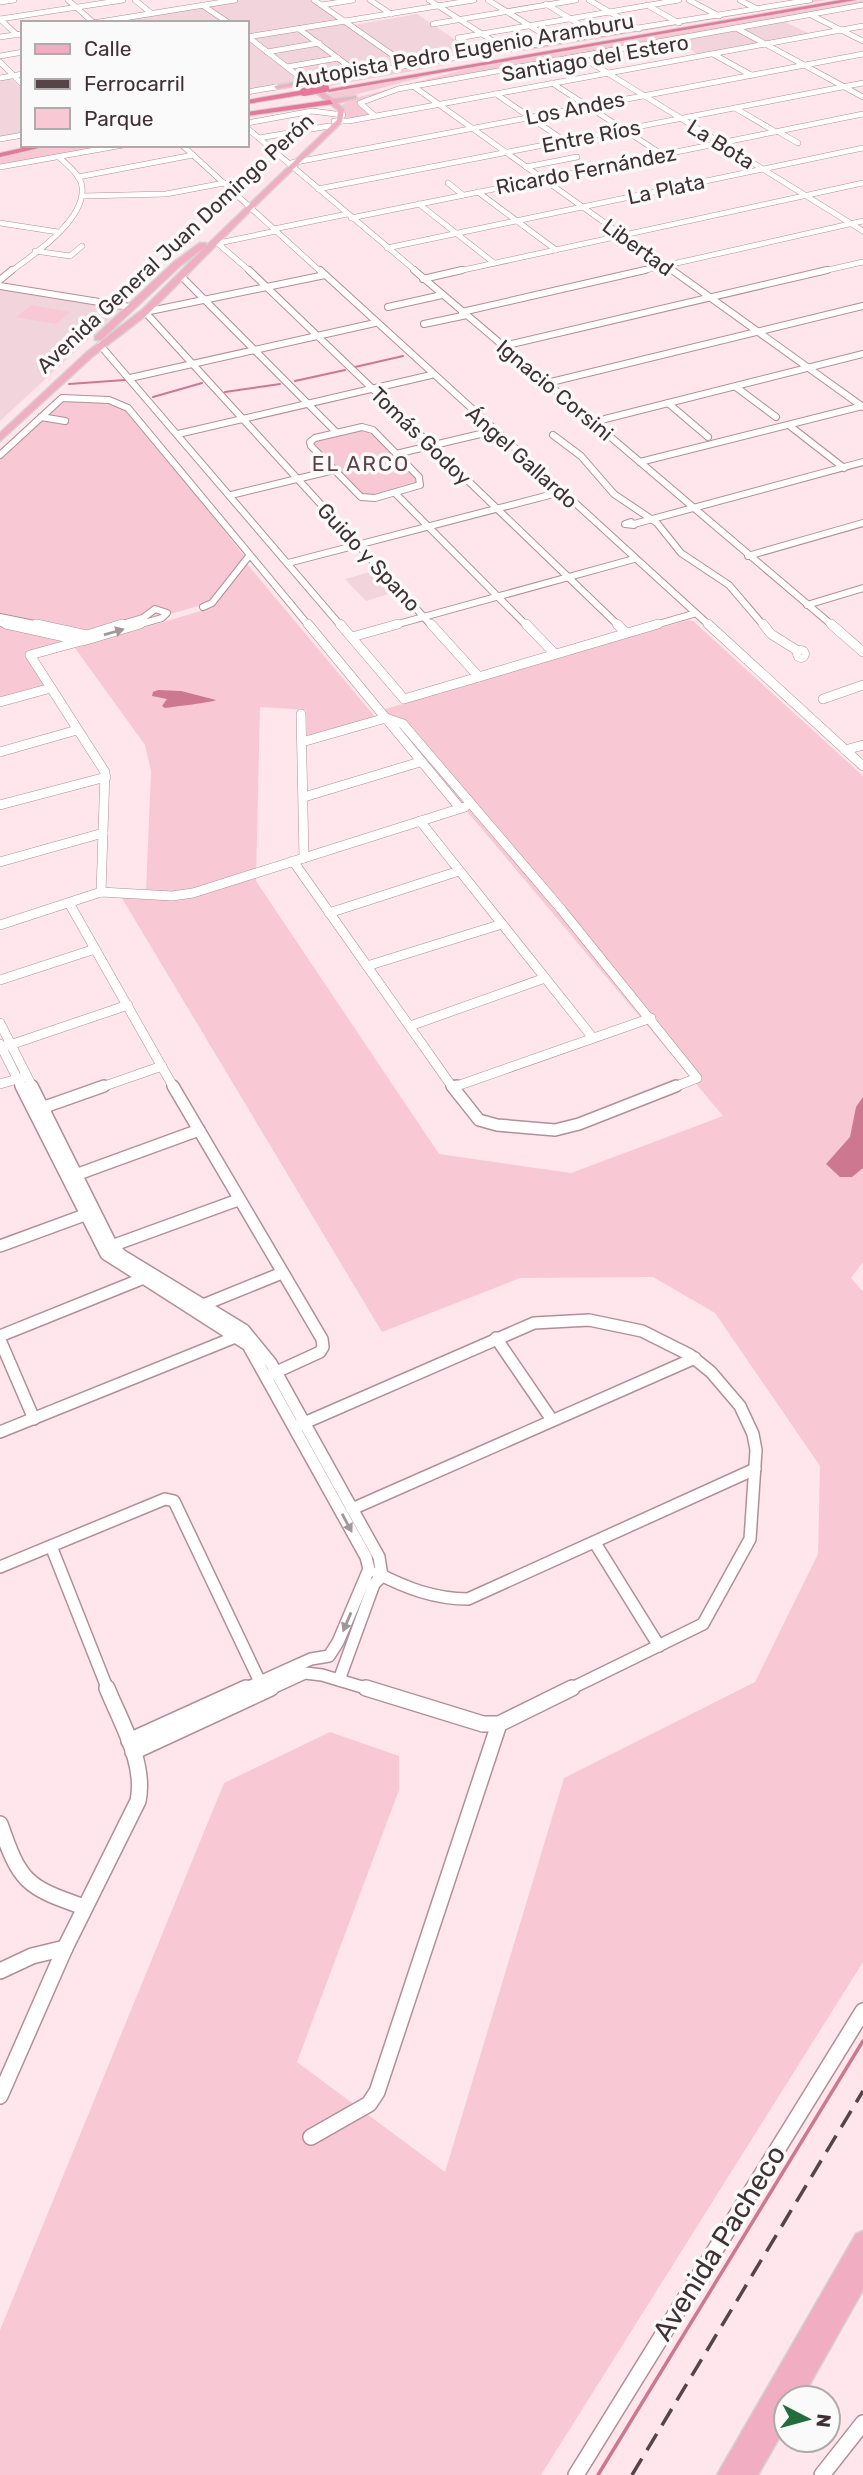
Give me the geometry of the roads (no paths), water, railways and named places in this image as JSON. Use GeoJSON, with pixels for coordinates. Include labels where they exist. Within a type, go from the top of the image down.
{"type":"FeatureCollection","features":[{"type":"Feature","properties":{"kind":"highway","name":"Autopista Pedro Eugenio Aramburu"},"geometry":{"type":"LineString","coordinates":[[248,104],[523,53],[835,0]]}},
{"type":"Feature","properties":{"kind":"highway","name":"Autopista Pedro Eugenio Aramburu"},"geometry":{"type":"LineString","coordinates":[[327,89],[853,0]]}},
{"type":"Feature","properties":{"kind":"highway"},"geometry":{"type":"LineString","coordinates":[[363,73],[523,53]]}},
{"type":"Feature","properties":{"kind":"highway"},"geometry":{"type":"LineString","coordinates":[[354,97],[482,64]]}},
{"type":"Feature","properties":{"kind":"highway"},"geometry":{"type":"LineString","coordinates":[[248,94],[275,87]]}},
{"type":"Feature","properties":{"kind":"highway"},"geometry":{"type":"LineString","coordinates":[[248,114],[330,102]]}},
{"type":"Feature","properties":{"kind":"highway"},"geometry":{"type":"LineString","coordinates":[[0,152],[21,147]]}},
{"type":"Feature","properties":{"kind":"highway"},"geometry":{"type":"LineString","coordinates":[[0,152],[34,147]]}},
{"type":"Feature","properties":{"kind":"main road"},"geometry":{"type":"LineString","coordinates":[[275,87],[363,73]]}},
{"type":"Feature","properties":{"kind":"main road"},"geometry":{"type":"LineString","coordinates":[[306,82],[330,102],[354,97]]}},
{"type":"Feature","properties":{"kind":"main road"},"geometry":{"type":"LineString","coordinates":[[337,118],[342,103],[354,97]]}},
{"type":"Feature","properties":{"kind":"main road","name":"Avenida General Juan Domingo Perón"},"geometry":{"type":"LineString","coordinates":[[0,429],[177,264],[208,240],[292,164],[337,118],[330,102]]}},
{"type":"Feature","properties":{"kind":"main road","name":"Avenida General Juan Domingo Perón"},"geometry":{"type":"LineString","coordinates":[[0,438],[100,345],[146,312],[217,242],[248,204]]}},
{"type":"Feature","properties":{"kind":"main road"},"geometry":{"type":"LineString","coordinates":[[177,264],[187,263],[192,267]]}},
{"type":"Feature","properties":{"kind":"main road"},"geometry":{"type":"LineString","coordinates":[[117,320],[120,324],[132,323]]}},
{"type":"Feature","properties":{"kind":"main road"},"geometry":{"type":"LineString","coordinates":[[728,2475],[863,2241]]}},
{"type":"Feature","properties":{"kind":"main road"},"geometry":{"type":"LineString","coordinates":[[798,2384],[863,2270]]}},
{"type":"Feature","properties":{"kind":"main road"},"geometry":{"type":"LineString","coordinates":[[746,2475],[772,2430]]}},
{"type":"Feature","properties":{"kind":"street"},"geometry":{"type":"LineString","coordinates":[[0,2],[14,0]]}},
{"type":"Feature","properties":{"kind":"street"},"geometry":{"type":"LineString","coordinates":[[68,0],[92,21]]}},
{"type":"Feature","properties":{"kind":"street"},"geometry":{"type":"LineString","coordinates":[[0,19],[123,0]]}},
{"type":"Feature","properties":{"kind":"street"},"geometry":{"type":"LineString","coordinates":[[135,0],[156,21]]}},
{"type":"Feature","properties":{"kind":"street"},"geometry":{"type":"LineString","coordinates":[[193,0],[226,21]]}},
{"type":"Feature","properties":{"kind":"street"},"geometry":{"type":"LineString","coordinates":[[106,21],[235,0]]}},
{"type":"Feature","properties":{"kind":"street"},"geometry":{"type":"LineString","coordinates":[[314,0],[407,65]]}},
{"type":"Feature","properties":{"kind":"street"},"geometry":{"type":"LineString","coordinates":[[322,5],[353,0]]}},
{"type":"Feature","properties":{"kind":"street"},"geometry":{"type":"LineString","coordinates":[[370,0],[391,14]]}},
{"type":"Feature","properties":{"kind":"street"},"geometry":{"type":"LineString","coordinates":[[429,0],[507,50]]}},
{"type":"Feature","properties":{"kind":"street"},"geometry":{"type":"LineString","coordinates":[[248,37],[474,0]]}},
{"type":"Feature","properties":{"kind":"street"},"geometry":{"type":"LineString","coordinates":[[488,0],[556,42]]}},
{"type":"Feature","properties":{"kind":"street"},"geometry":{"type":"LineString","coordinates":[[539,0],[597,36]]}},
{"type":"Feature","properties":{"kind":"street"},"geometry":{"type":"LineString","coordinates":[[433,24],[576,0]]}},
{"type":"Feature","properties":{"kind":"street"},"geometry":{"type":"LineString","coordinates":[[589,0],[639,29]]}},
{"type":"Feature","properties":{"kind":"street"},"geometry":{"type":"LineString","coordinates":[[639,0],[679,23]]}},
{"type":"Feature","properties":{"kind":"street"},"geometry":{"type":"LineString","coordinates":[[458,38],[679,0]]}},
{"type":"Feature","properties":{"kind":"street"},"geometry":{"type":"LineString","coordinates":[[689,0],[719,16]]}},
{"type":"Feature","properties":{"kind":"street"},"geometry":{"type":"LineString","coordinates":[[740,0],[757,9]]}},
{"type":"Feature","properties":{"kind":"street"},"geometry":{"type":"LineString","coordinates":[[299,29],[363,73],[810,0]]}},
{"type":"Feature","properties":{"kind":"street"},"geometry":{"type":"LineString","coordinates":[[375,116],[360,103],[413,86],[863,5]]}},
{"type":"Feature","properties":{"kind":"street"},"geometry":{"type":"LineString","coordinates":[[811,15],[863,41]]}},
{"type":"Feature","properties":{"kind":"street"},"geometry":{"type":"LineString","coordinates":[[0,19],[20,34]]}},
{"type":"Feature","properties":{"kind":"street","name":"Santiago del Estero"},"geometry":{"type":"LineString","coordinates":[[259,138],[337,118],[375,116],[863,26]]}},
{"type":"Feature","properties":{"kind":"street"},"geometry":{"type":"LineString","coordinates":[[736,28],[863,97]]}},
{"type":"Feature","properties":{"kind":"street"},"geometry":{"type":"LineString","coordinates":[[0,37],[20,34]]}},
{"type":"Feature","properties":{"kind":"street"},"geometry":{"type":"LineString","coordinates":[[248,38],[306,82]]}},
{"type":"Feature","properties":{"kind":"street"},"geometry":{"type":"LineString","coordinates":[[267,52],[319,43]]}},
{"type":"Feature","properties":{"kind":"street"},"geometry":{"type":"LineString","coordinates":[[0,56],[21,52]]}},
{"type":"Feature","properties":{"kind":"street"},"geometry":{"type":"LineString","coordinates":[[713,54],[751,75]]}},
{"type":"Feature","properties":{"kind":"street","name":"Los Andes"},"geometry":{"type":"LineString","coordinates":[[292,164],[863,54]]}},
{"type":"Feature","properties":{"kind":"street","name":"La Bota"},"geometry":{"type":"LineString","coordinates":[[580,56],[863,231]]}},
{"type":"Feature","properties":{"kind":"street"},"geometry":{"type":"LineString","coordinates":[[287,67],[338,58]]}},
{"type":"Feature","properties":{"kind":"street"},"geometry":{"type":"LineString","coordinates":[[0,62],[21,83]]}},
{"type":"Feature","properties":{"kind":"street"},"geometry":{"type":"LineString","coordinates":[[0,78],[21,74]]}},
{"type":"Feature","properties":{"kind":"street"},"geometry":{"type":"LineString","coordinates":[[552,83],[663,155]]}},
{"type":"Feature","properties":{"kind":"street","name":"Entre Ríos"},"geometry":{"type":"LineString","coordinates":[[318,189],[863,83]]}},
{"type":"Feature","properties":{"kind":"street","name":"Libertad"},"geometry":{"type":"LineString","coordinates":[[413,86],[862,406]]}},
{"type":"Feature","properties":{"kind":"street"},"geometry":{"type":"LineString","coordinates":[[496,94],[566,142]]}},
{"type":"Feature","properties":{"kind":"street"},"geometry":{"type":"LineString","coordinates":[[354,97],[374,97]]}},
{"type":"Feature","properties":{"kind":"street"},"geometry":{"type":"LineString","coordinates":[[735,108],[798,142]]}},
{"type":"Feature","properties":{"kind":"street"},"geometry":{"type":"LineString","coordinates":[[248,125],[307,112],[337,118]]}},
{"type":"Feature","properties":{"kind":"street","name":"Ricardo Fernández"},"geometry":{"type":"LineString","coordinates":[[217,242],[863,114]]}},
{"type":"Feature","properties":{"kind":"street","name":"Ignacio Corsini"},"geometry":{"type":"LineString","coordinates":[[248,126],[349,216],[863,652]]}},
{"type":"Feature","properties":{"kind":"street"},"geometry":{"type":"LineString","coordinates":[[0,139],[21,135]]}},
{"type":"Feature","properties":{"kind":"street"},"geometry":{"type":"LineString","coordinates":[[0,167],[112,147]]}},
{"type":"Feature","properties":{"kind":"street","name":"Ángel Gallardo"},"geometry":{"type":"LineString","coordinates":[[184,147],[492,431],[863,766]]}},
{"type":"Feature","properties":{"kind":"street","name":"La Plata"},"geometry":{"type":"LineString","coordinates":[[387,248],[863,148]]}},
{"type":"Feature","properties":{"kind":"street"},"geometry":{"type":"LineString","coordinates":[[78,177],[193,155]]}},
{"type":"Feature","properties":{"kind":"street"},"geometry":{"type":"LineString","coordinates":[[0,280],[58,232],[77,211],[83,196],[78,177],[59,157]]}},
{"type":"Feature","properties":{"kind":"street"},"geometry":{"type":"LineString","coordinates":[[526,167],[577,157]]}},
{"type":"Feature","properties":{"kind":"street"},"geometry":{"type":"LineString","coordinates":[[83,196],[166,194],[224,183]]}},
{"type":"Feature","properties":{"kind":"street"},"geometry":{"type":"LineString","coordinates":[[448,183],[463,195]]}},
{"type":"Feature","properties":{"kind":"street"},"geometry":{"type":"LineString","coordinates":[[423,279],[863,183]]}},
{"type":"Feature","properties":{"kind":"street"},"geometry":{"type":"LineString","coordinates":[[478,192],[556,250]]}},
{"type":"Feature","properties":{"kind":"street"},"geometry":{"type":"LineString","coordinates":[[419,204],[494,263]]}},
{"type":"Feature","properties":{"kind":"street"},"geometry":{"type":"LineString","coordinates":[[424,324],[863,221]]}},
{"type":"Feature","properties":{"kind":"street"},"geometry":{"type":"LineString","coordinates":[[0,223],[58,232]]}},
{"type":"Feature","properties":{"kind":"street","name":"Tomás Godoy"},"geometry":{"type":"LineString","coordinates":[[217,242],[626,633]]}},
{"type":"Feature","properties":{"kind":"street"},"geometry":{"type":"LineString","coordinates":[[35,251],[70,257],[82,246]]}},
{"type":"Feature","properties":{"kind":"street"},"geometry":{"type":"LineString","coordinates":[[503,346],[863,262]]}},
{"type":"Feature","properties":{"kind":"street"},"geometry":{"type":"LineString","coordinates":[[146,312],[325,275]]}},
{"type":"Feature","properties":{"kind":"street"},"geometry":{"type":"LineString","coordinates":[[182,277],[336,432]]}},
{"type":"Feature","properties":{"kind":"street"},"geometry":{"type":"LineString","coordinates":[[0,286],[130,307]]}},
{"type":"Feature","properties":{"kind":"street"},"geometry":{"type":"LineString","coordinates":[[388,307],[442,295]]}},
{"type":"Feature","properties":{"kind":"street"},"geometry":{"type":"LineString","coordinates":[[547,383],[863,306]]}},
{"type":"Feature","properties":{"kind":"street","name":"Guido y Spano"},"geometry":{"type":"LineString","coordinates":[[146,312],[479,677]]}},
{"type":"Feature","properties":{"kind":"street"},"geometry":{"type":"LineString","coordinates":[[130,378],[375,323]]}},
{"type":"Feature","properties":{"kind":"street"},"geometry":{"type":"LineString","coordinates":[[100,345],[404,699],[693,614]]}},
{"type":"Feature","properties":{"kind":"street"},"geometry":{"type":"LineString","coordinates":[[605,419],[863,354]]}},
{"type":"Feature","properties":{"kind":"street"},"geometry":{"type":"LineString","coordinates":[[178,434],[431,375]]}},
{"type":"Feature","properties":{"kind":"street"},"geometry":{"type":"LineString","coordinates":[[736,387],[776,417]]}},
{"type":"Feature","properties":{"kind":"street"},"geometry":{"type":"LineString","coordinates":[[0,455],[60,399],[66,397],[109,400],[128,408],[460,808]]}},
{"type":"Feature","properties":{"kind":"street"},"geometry":{"type":"LineString","coordinates":[[668,403],[708,437]]}},
{"type":"Feature","properties":{"kind":"street"},"geometry":{"type":"LineString","coordinates":[[640,463],[862,406]]}},
{"type":"Feature","properties":{"kind":"street"},"geometry":{"type":"LineString","coordinates":[[41,416],[65,421]]}},
{"type":"Feature","properties":{"kind":"street"},"geometry":{"type":"LineString","coordinates":[[790,426],[844,468]]}},
{"type":"Feature","properties":{"kind":"street"},"geometry":{"type":"LineString","coordinates":[[368,428],[397,454],[421,481],[415,488],[374,498],[361,497],[310,442],[336,432],[368,428]]}},
{"type":"Feature","properties":{"kind":"street"},"geometry":{"type":"LineString","coordinates":[[397,454],[492,431]]}},
{"type":"Feature","properties":{"kind":"street"},"geometry":{"type":"LineString","coordinates":[[553,435],[581,456],[610,491],[651,517],[681,553],[722,579],[771,634],[798,651]]}},
{"type":"Feature","properties":{"kind":"street"},"geometry":{"type":"LineString","coordinates":[[634,524],[651,517],[863,462]]}},
{"type":"Feature","properties":{"kind":"street"},"geometry":{"type":"LineString","coordinates":[[231,495],[334,470]]}},
{"type":"Feature","properties":{"kind":"street"},"geometry":{"type":"LineString","coordinates":[[288,563],[561,492]]}},
{"type":"Feature","properties":{"kind":"street"},"geometry":{"type":"LineString","coordinates":[[395,493],[555,654]]}},
{"type":"Feature","properties":{"kind":"street"},"geometry":{"type":"LineString","coordinates":[[748,556],[863,523]]}},
{"type":"Feature","properties":{"kind":"street"},"geometry":{"type":"LineString","coordinates":[[203,607],[212,603],[249,556]]}},
{"type":"Feature","properties":{"kind":"street"},"geometry":{"type":"LineString","coordinates":[[352,637],[634,559]]}},
{"type":"Feature","properties":{"kind":"street"},"geometry":{"type":"LineString","coordinates":[[807,605],[863,588]]}},
{"type":"Feature","properties":{"kind":"street"},"geometry":{"type":"LineString","coordinates":[[0,617],[87,635],[143,618],[155,609],[167,613],[162,618],[30,655],[106,777],[101,892]]}},
{"type":"Feature","properties":{"kind":"street"},"geometry":{"type":"LineString","coordinates":[[0,623],[83,641]]}},
{"type":"Feature","properties":{"kind":"street"},"geometry":{"type":"LineString","coordinates":[[823,699],[863,685]]}},
{"type":"Feature","properties":{"kind":"street"},"geometry":{"type":"LineString","coordinates":[[0,702],[51,688]]}},
{"type":"Feature","properties":{"kind":"street"},"geometry":{"type":"LineString","coordinates":[[301,714],[304,858]]}},
{"type":"Feature","properties":{"kind":"street"},"geometry":{"type":"LineString","coordinates":[[293,861],[472,1114],[488,1124],[555,1130],[579,1124],[696,1079],[696,1075],[651,1018],[403,724],[384,719],[302,742]]}},
{"type":"Feature","properties":{"kind":"street"},"geometry":{"type":"LineString","coordinates":[[0,752],[77,730]]}},
{"type":"Feature","properties":{"kind":"street"},"geometry":{"type":"LineString","coordinates":[[845,750],[863,745]]}},
{"type":"Feature","properties":{"kind":"street"},"geometry":{"type":"LineString","coordinates":[[304,797],[420,762]]}},
{"type":"Feature","properties":{"kind":"street"},"geometry":{"type":"LineString","coordinates":[[0,805],[106,777]]}},
{"type":"Feature","properties":{"kind":"street"},"geometry":{"type":"LineString","coordinates":[[0,925],[101,892],[181,895],[473,805]]}},
{"type":"Feature","properties":{"kind":"street"},"geometry":{"type":"LineString","coordinates":[[420,821],[593,1038]]}},
{"type":"Feature","properties":{"kind":"street"},"geometry":{"type":"LineString","coordinates":[[0,862],[103,834]]}},
{"type":"Feature","properties":{"kind":"street"},"geometry":{"type":"LineString","coordinates":[[329,913],[459,871]]}},
{"type":"Feature","properties":{"kind":"street"},"geometry":{"type":"LineString","coordinates":[[69,903],[238,1200],[322,1339],[323,1348],[320,1352],[273,1373]]}},
{"type":"Feature","properties":{"kind":"street"},"geometry":{"type":"LineString","coordinates":[[367,966],[502,924]]}},
{"type":"Feature","properties":{"kind":"street"},"geometry":{"type":"LineString","coordinates":[[0,980],[95,949]]}},
{"type":"Feature","properties":{"kind":"street"},"geometry":{"type":"LineString","coordinates":[[410,1026],[545,978]]}},
{"type":"Feature","properties":{"kind":"street"},"geometry":{"type":"LineString","coordinates":[[4,1046],[128,1005]]}},
{"type":"Feature","properties":{"kind":"street"},"geometry":{"type":"LineString","coordinates":[[454,1087],[651,1018]]}},
{"type":"Feature","properties":{"kind":"street"},"geometry":{"type":"LineString","coordinates":[[0,1023],[4,1046],[107,1247],[250,1335],[273,1373],[366,1557],[369,1569],[334,1651],[329,1656],[131,1746]]}},
{"type":"Feature","properties":{"kind":"street"},"geometry":{"type":"LineString","coordinates":[[38,1109],[162,1066]]}},
{"type":"Feature","properties":{"kind":"street"},"geometry":{"type":"LineString","coordinates":[[0,1084],[22,1077]]}},
{"type":"Feature","properties":{"kind":"street"},"geometry":{"type":"LineString","coordinates":[[71,1176],[199,1130]]}},
{"type":"Feature","properties":{"kind":"street"},"geometry":{"type":"LineString","coordinates":[[107,1247],[238,1200]]}},
{"type":"Feature","properties":{"kind":"street"},"geometry":{"type":"LineString","coordinates":[[0,1246],[90,1213]]}},
{"type":"Feature","properties":{"kind":"street"},"geometry":{"type":"LineString","coordinates":[[107,1247],[106,1254],[238,1336],[273,1373]]}},
{"type":"Feature","properties":{"kind":"street"},"geometry":{"type":"LineString","coordinates":[[203,1305],[282,1273]]}},
{"type":"Feature","properties":{"kind":"street"},"geometry":{"type":"LineString","coordinates":[[34,1419],[0,1338],[144,1278]]}},
{"type":"Feature","properties":{"kind":"street"},"geometry":{"type":"LineString","coordinates":[[299,1425],[534,1323],[573,1318],[631,1325],[655,1335],[695,1358],[721,1381],[750,1423],[755,1437],[750,1539],[703,1624],[499,1724],[483,1724],[339,1680],[309,1666]]}},
{"type":"Feature","properties":{"kind":"street"},"geometry":{"type":"LineString","coordinates":[[0,1432],[238,1336]]}},
{"type":"Feature","properties":{"kind":"street"},"geometry":{"type":"LineString","coordinates":[[496,1338],[552,1420]]}},
{"type":"Feature","properties":{"kind":"street"},"geometry":{"type":"LineString","coordinates":[[352,1509],[695,1358]]}},
{"type":"Feature","properties":{"kind":"street"},"geometry":{"type":"LineString","coordinates":[[299,1425],[379,1557],[382,1576]]}},
{"type":"Feature","properties":{"kind":"street"},"geometry":{"type":"LineString","coordinates":[[369,1569],[394,1582],[447,1598],[468,1599],[595,1544],[755,1469]]}},
{"type":"Feature","properties":{"kind":"street"},"geometry":{"type":"LineString","coordinates":[[0,1567],[165,1499],[174,1501],[262,1687]]}},
{"type":"Feature","properties":{"kind":"street"},"geometry":{"type":"LineString","coordinates":[[595,1544],[659,1646]]}},
{"type":"Feature","properties":{"kind":"street"},"geometry":{"type":"LineString","coordinates":[[0,2096],[84,1907],[138,1801],[141,1787],[139,1769],[131,1746],[51,1546]]}},
{"type":"Feature","properties":{"kind":"street"},"geometry":{"type":"LineString","coordinates":[[339,1680],[374,1584],[382,1576]]}},
{"type":"Feature","properties":{"kind":"street"},"geometry":{"type":"LineString","coordinates":[[311,2137],[369,2104],[377,2092],[499,1724]]}},
{"type":"Feature","properties":{"kind":"street"},"geometry":{"type":"LineString","coordinates":[[0,1824],[13,1863],[24,1881],[38,1891],[84,1907]]}},
{"type":"Feature","properties":{"kind":"street"},"geometry":{"type":"LineString","coordinates":[[0,1971],[32,1956],[65,1948]]}},
{"type":"Feature","properties":{"kind":"street","name":"Avenida Pacheco"},"geometry":{"type":"LineString","coordinates":[[576,2475],[863,2011]]}},
{"type":"Feature","properties":{"kind":"street"},"geometry":{"type":"LineString","coordinates":[[822,2475],[863,2423]]}},
{"type":"Feature","properties":{"kind":"waterway"},"geometry":{"type":"LineString","coordinates":[[355,367],[403,356]]}},
{"type":"Feature","properties":{"kind":"waterway"},"geometry":{"type":"LineString","coordinates":[[295,381],[345,370]]}},
{"type":"Feature","properties":{"kind":"waterway"},"geometry":{"type":"LineString","coordinates":[[69,384],[125,380]]}},
{"type":"Feature","properties":{"kind":"waterway"},"geometry":{"type":"LineString","coordinates":[[153,397],[202,383]]}},
{"type":"Feature","properties":{"kind":"waterway"},"geometry":{"type":"LineString","coordinates":[[225,392],[280,384]]}},
{"type":"Feature","properties":{"kind":"waterway"},"geometry":{"type":"LineString","coordinates":[[598,2475],[863,2041]]}},
{"type":"Feature","properties":{"kind":"railway"},"geometry":{"type":"LineString","coordinates":[[632,2475],[863,2091]]}},
{"type":"Feature","properties":{"kind":"district","name":"EL ARCO"},"geometry":{"type":"Point","coordinates":[361,463]}}]}
